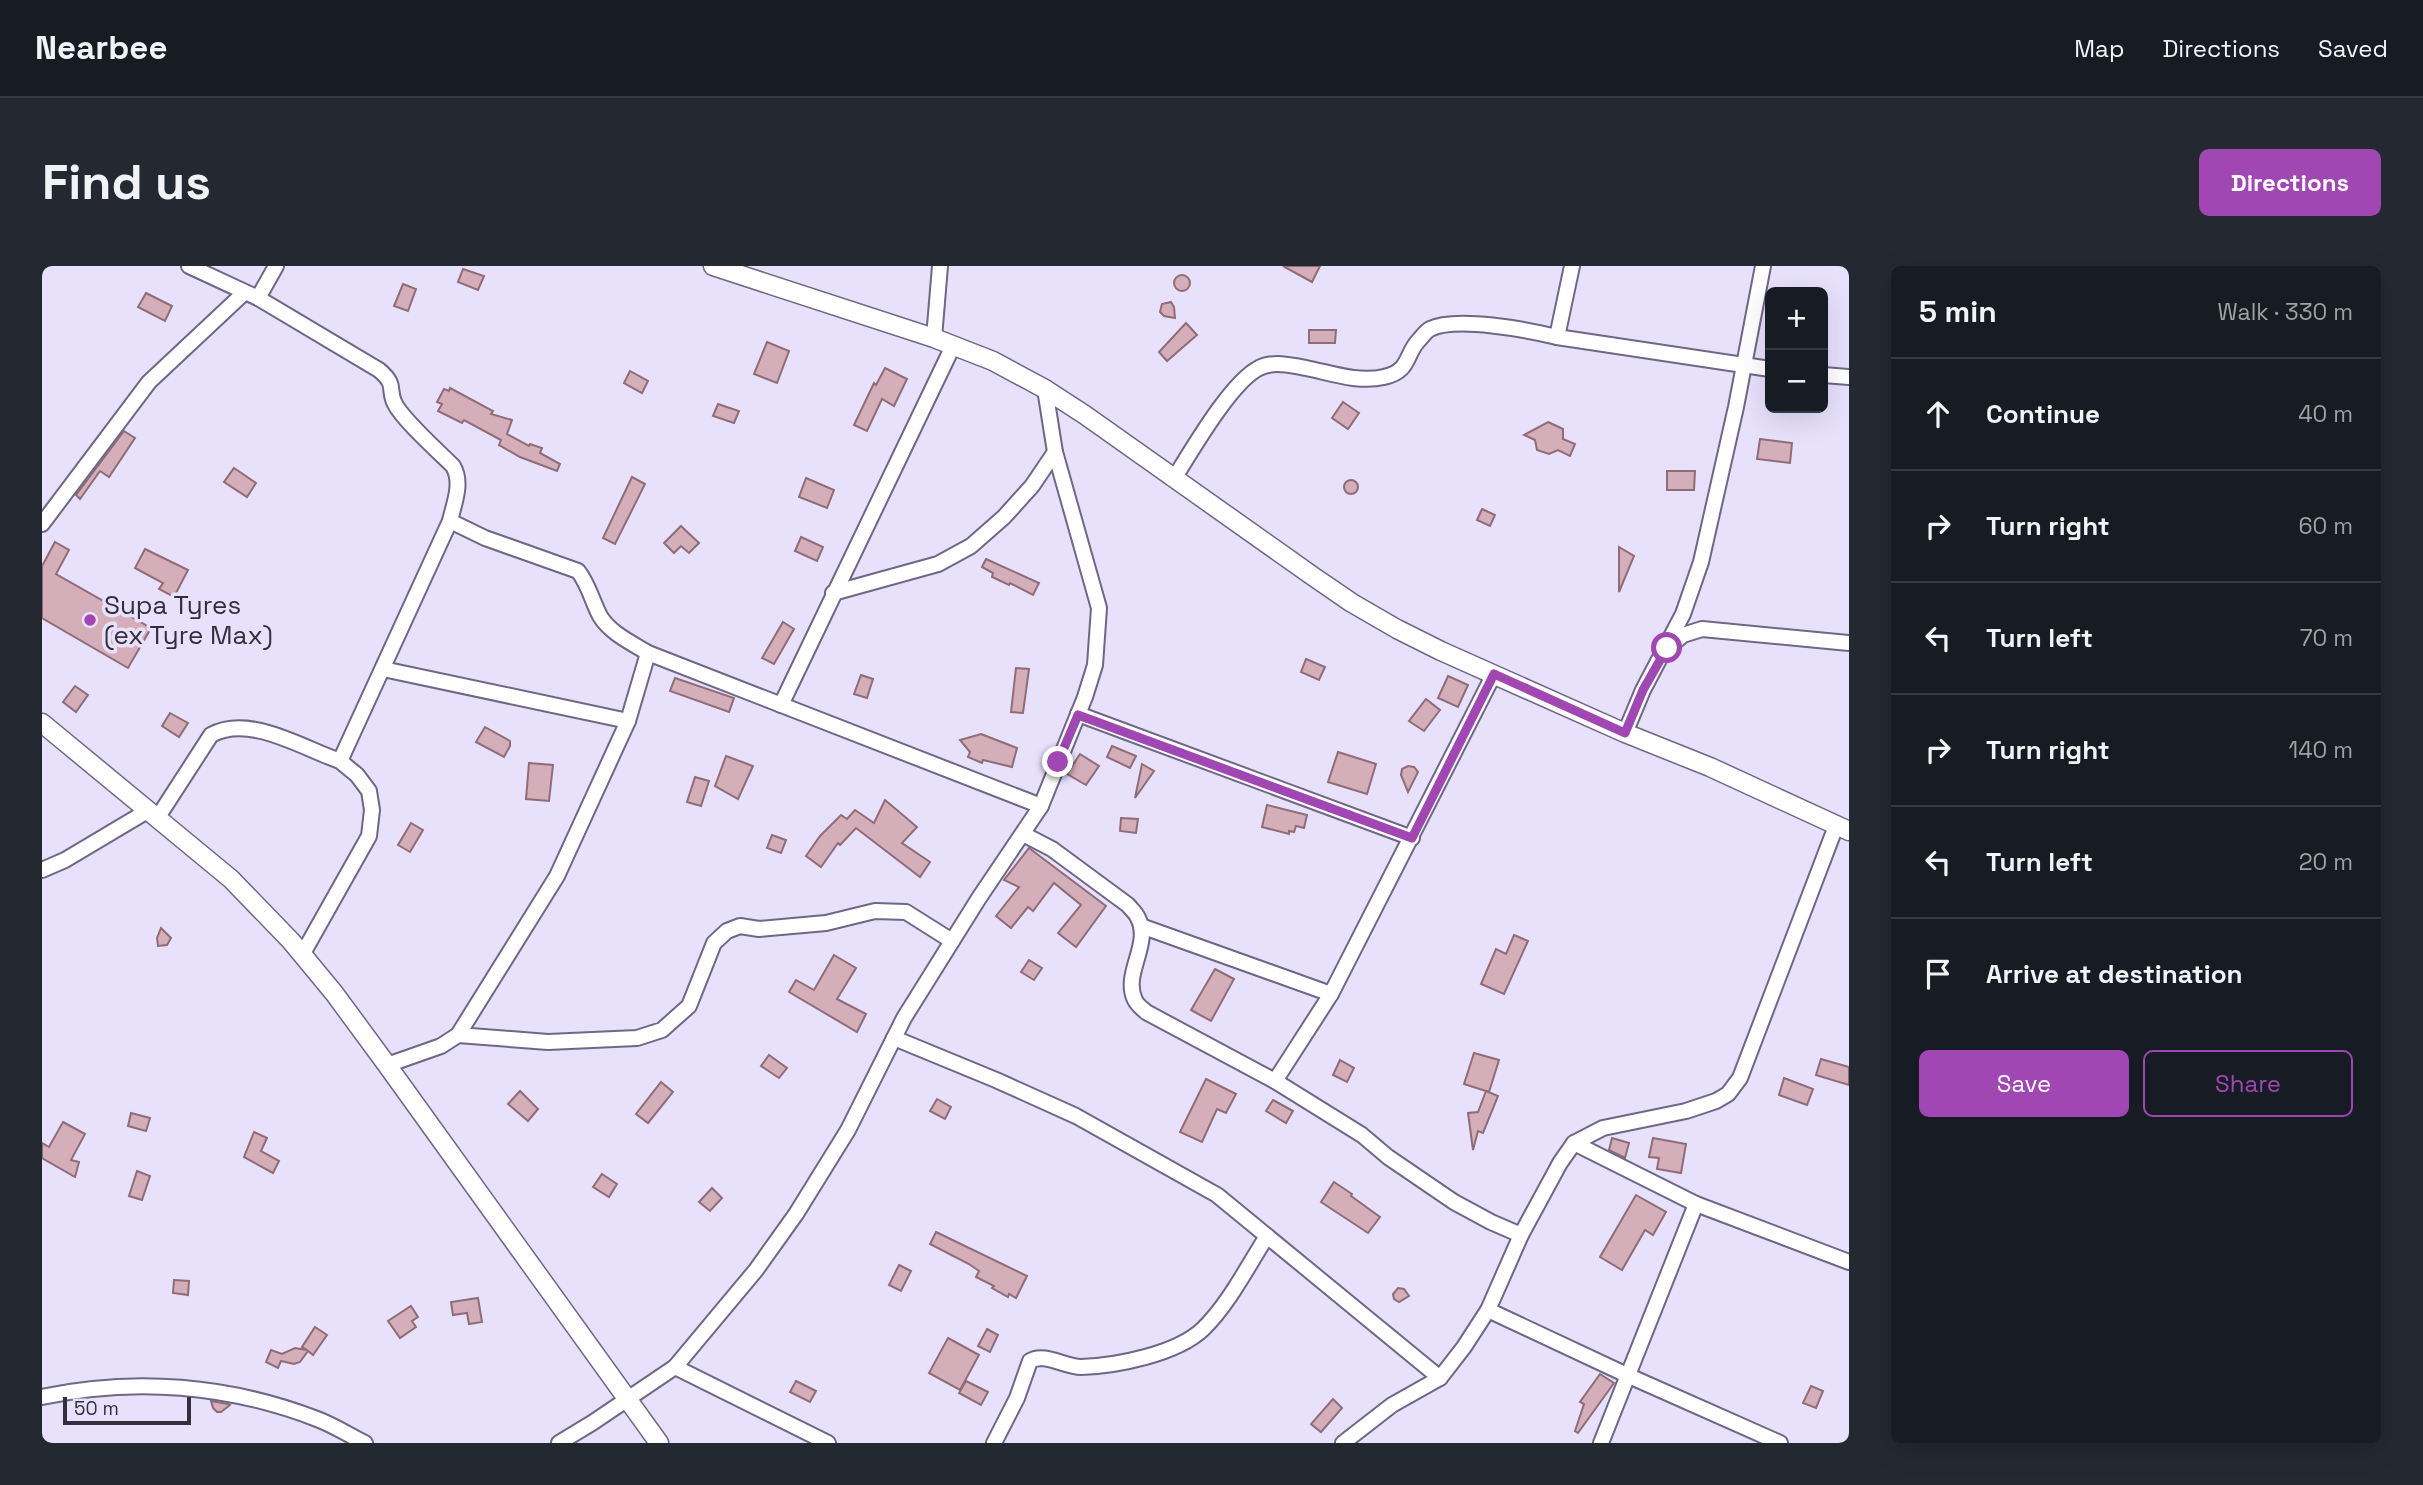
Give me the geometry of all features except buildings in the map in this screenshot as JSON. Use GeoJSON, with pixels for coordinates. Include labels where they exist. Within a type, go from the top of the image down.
{"type":"FeatureCollection","features":[{"type":"Feature","properties":{"kind":"street"},"geometry":{"type":"LineString","coordinates":[[189,266],[258,298],[387,377],[393,388],[396,406],[453,466],[458,475],[450,521],[340,761]]}},
{"type":"Feature","properties":{"kind":"street"},"geometry":{"type":"LineString","coordinates":[[258,298],[276,266]]}},
{"type":"Feature","properties":{"kind":"street"},"geometry":{"type":"LineString","coordinates":[[713,266],[934,338],[993,361],[1045,389],[1175,477],[1352,603],[1441,651],[1625,733],[1710,767],[1842,829],[1740,1078],[1728,1094],[1686,1111],[1603,1128],[1574,1143],[1560,1163],[1521,1235],[1488,1310],[1440,1378],[1392,1405],[1343,1443]]}},
{"type":"Feature","properties":{"kind":"street"},"geometry":{"type":"LineString","coordinates":[[934,338],[940,266]]}},
{"type":"Feature","properties":{"kind":"street"},"geometry":{"type":"LineString","coordinates":[[1556,337],[1572,266]]}},
{"type":"Feature","properties":{"kind":"street"},"geometry":{"type":"LineString","coordinates":[[1625,733],[1643,690],[1683,614],[1700,562],[1744,366],[1762,266]]}},
{"type":"Feature","properties":{"kind":"street"},"geometry":{"type":"LineString","coordinates":[[42,524],[49,502],[149,382],[244,292]]}},
{"type":"Feature","properties":{"kind":"street"},"geometry":{"type":"LineString","coordinates":[[1175,477],[1208,424],[1239,386],[1259,368],[1283,364],[1339,377],[1386,377],[1401,369],[1409,359],[1415,343],[1431,329],[1450,325],[1486,325],[1526,330],[1556,337],[1765,368]]}},
{"type":"Feature","properties":{"kind":"street"},"geometry":{"type":"LineString","coordinates":[[781,705],[953,346]]}},
{"type":"Feature","properties":{"kind":"street"},"geometry":{"type":"LineString","coordinates":[[1828,375],[1849,377]]}},
{"type":"Feature","properties":{"kind":"street"},"geometry":{"type":"LineString","coordinates":[[559,1443],[675,1367],[756,1270],[796,1214],[848,1130],[894,1038],[952,941],[1041,806],[1095,665],[1099,608],[1055,452],[1045,389]]}},
{"type":"Feature","properties":{"kind":"street"},"geometry":{"type":"LineString","coordinates":[[833,593],[939,564],[971,546],[1004,517],[1032,486],[1055,452]]}},
{"type":"Feature","properties":{"kind":"street"},"geometry":{"type":"LineString","coordinates":[[450,521],[485,538],[578,571],[601,618],[613,631],[648,653],[1041,806]]}},
{"type":"Feature","properties":{"kind":"street"},"geometry":{"type":"LineString","coordinates":[[1667,648],[1683,635],[1702,629],[1849,643]]}},
{"type":"Feature","properties":{"kind":"street"},"geometry":{"type":"LineString","coordinates":[[387,1065],[441,1046],[458,1035],[557,876],[628,721],[648,653]]}},
{"type":"Feature","properties":{"kind":"street"},"geometry":{"type":"LineString","coordinates":[[383,670],[628,721]]}},
{"type":"Feature","properties":{"kind":"street"},"geometry":{"type":"LineString","coordinates":[[1275,1081],[1331,994],[1494,674]]}},
{"type":"Feature","properties":{"kind":"street"},"geometry":{"type":"LineString","coordinates":[[1078,715],[1412,838]]}},
{"type":"Feature","properties":{"kind":"street"},"geometry":{"type":"LineString","coordinates":[[42,723],[231,879],[302,955],[387,1065],[659,1443]]}},
{"type":"Feature","properties":{"kind":"street"},"geometry":{"type":"LineString","coordinates":[[42,870],[153,813],[211,735],[222,729],[253,728],[340,761],[357,775],[369,791],[372,810],[369,836],[302,955]]}},
{"type":"Feature","properties":{"kind":"street"},"geometry":{"type":"LineString","coordinates":[[1023,834],[1052,849],[1128,905],[1138,917],[1141,926],[1140,950],[1133,973],[1132,991],[1135,1002],[1146,1012],[1275,1081],[1362,1135],[1388,1157],[1454,1202],[1521,1235]]}},
{"type":"Feature","properties":{"kind":"street"},"geometry":{"type":"LineString","coordinates":[[458,1035],[548,1042],[637,1038],[662,1030],[690,1006],[714,943],[740,926],[759,929],[813,924],[876,911],[906,912],[952,941]]}},
{"type":"Feature","properties":{"kind":"street"},"geometry":{"type":"LineString","coordinates":[[1141,926],[1331,994]]}},
{"type":"Feature","properties":{"kind":"street"},"geometry":{"type":"LineString","coordinates":[[894,1038],[1076,1116],[1217,1195],[1440,1378]]}},
{"type":"Feature","properties":{"kind":"street"},"geometry":{"type":"LineString","coordinates":[[1574,1143],[1696,1204],[1849,1262]]}},
{"type":"Feature","properties":{"kind":"street"},"geometry":{"type":"LineString","coordinates":[[1601,1443],[1696,1204]]}},
{"type":"Feature","properties":{"kind":"street"},"geometry":{"type":"LineString","coordinates":[[994,1443],[1017,1398],[1030,1361],[1040,1359],[1065,1366],[1085,1367],[1150,1356],[1179,1345],[1202,1330],[1267,1237]]}},
{"type":"Feature","properties":{"kind":"street"},"geometry":{"type":"LineString","coordinates":[[1488,1310],[1629,1377],[1780,1443]]}},
{"type":"Feature","properties":{"kind":"street"},"geometry":{"type":"LineString","coordinates":[[675,1367],[828,1443]]}},
{"type":"Feature","properties":{"kind":"street"},"geometry":{"type":"LineString","coordinates":[[42,1397],[118,1386],[212,1390],[240,1395],[319,1419],[365,1443]]}},
{"type":"Feature","properties":{"kind":"place","name":"Supa Tyres (ex Tyre Max)"},"geometry":{"type":"Point","coordinates":[90,620]}},
{"type":"Feature","properties":{"kind":"route"},"geometry":{"type":"LineString","coordinates":[[1058,762],[1078,715],[1412,838],[1494,674],[1625,733],[1643,690],[1667,648]]}}]}
